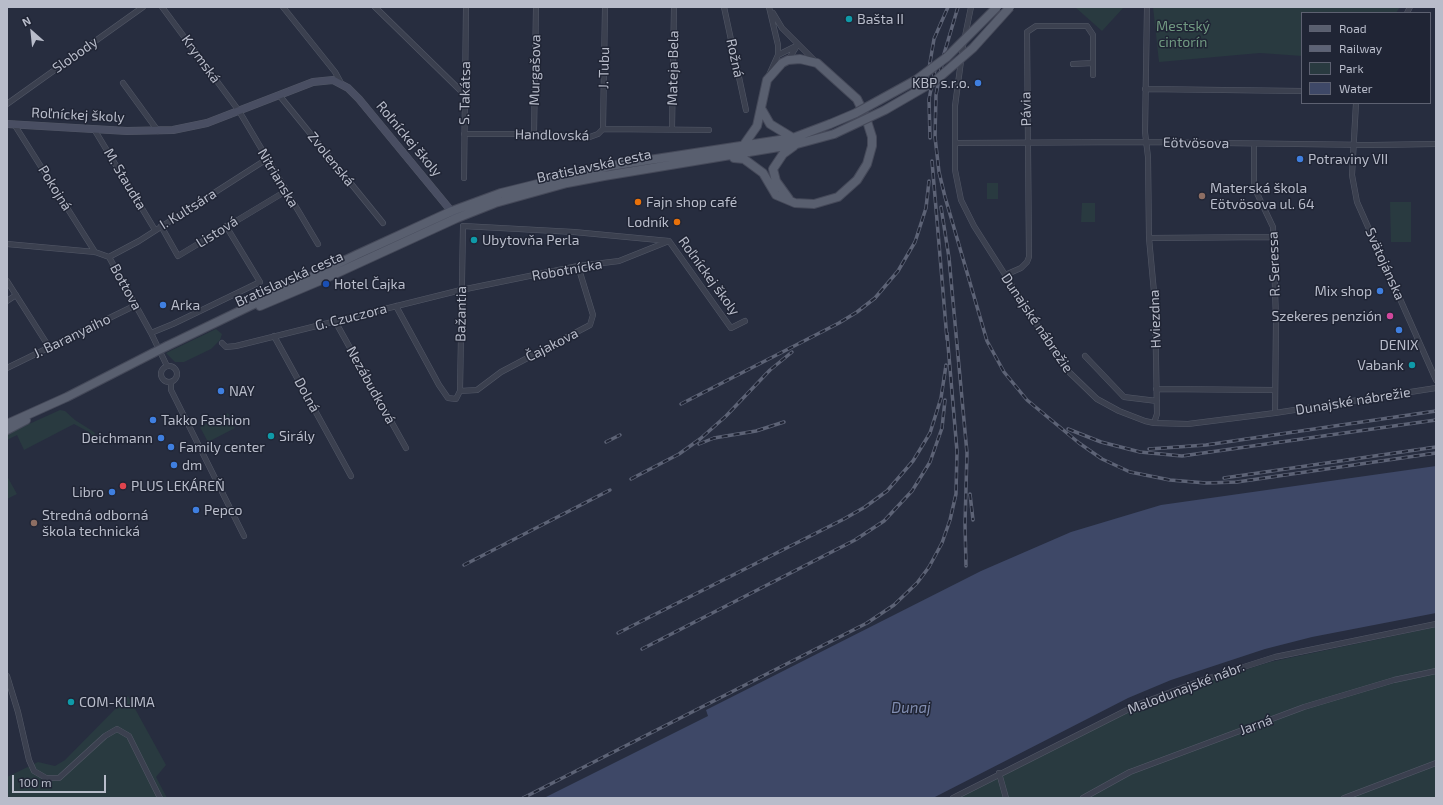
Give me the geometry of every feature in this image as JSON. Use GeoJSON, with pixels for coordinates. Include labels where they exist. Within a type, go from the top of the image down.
{"type":"FeatureCollection","features":[{"type":"Feature","properties":{"kind":"main road","name":"Bratislavská cesta"},"geometry":{"type":"LineString","coordinates":[[7,430],[153,353],[334,265],[452,211],[501,193],[568,175],[651,159],[743,146],[795,141],[880,101],[929,72],[961,44],[997,7]]}},
{"type":"Feature","properties":{"kind":"main road","name":"Bratislavská cesta"},"geometry":{"type":"LineString","coordinates":[[167,346],[324,279],[457,218],[495,204],[567,183],[657,166],[726,157],[795,141],[834,134],[879,113],[935,81],[973,48],[1010,7]]}},
{"type":"Feature","properties":{"kind":"main road"},"geometry":{"type":"LineString","coordinates":[[726,157],[744,159],[754,165],[763,173],[776,195],[801,204],[814,204],[838,197],[861,175],[871,152],[871,132],[861,105],[843,85],[817,63],[800,59],[788,60],[776,68],[766,80],[762,110],[757,126],[743,146]]}},
{"type":"Feature","properties":{"kind":"main road","name":"Roľníckej školy"},"geometry":{"type":"LineString","coordinates":[[10,124],[158,131],[192,127],[320,80],[333,80],[341,83],[359,99],[457,218]]}},
{"type":"Feature","properties":{"kind":"main road"},"geometry":{"type":"LineString","coordinates":[[762,110],[770,124],[795,141],[783,154],[773,169],[776,181],[789,200]]}},
{"type":"Feature","properties":{"kind":"main road","name":"Bratislavská cesta"},"geometry":{"type":"LineString","coordinates":[[7,424],[67,397]]}},
{"type":"Feature","properties":{"kind":"street","name":"Slobody"},"geometry":{"type":"LineString","coordinates":[[7,104],[143,7]]}},
{"type":"Feature","properties":{"kind":"street","name":"Krymská"},"geometry":{"type":"LineString","coordinates":[[162,7],[239,111]]}},
{"type":"Feature","properties":{"kind":"street"},"geometry":{"type":"LineString","coordinates":[[283,7],[335,72],[341,83]]}},
{"type":"Feature","properties":{"kind":"street"},"geometry":{"type":"LineString","coordinates":[[375,7],[464,94]]}},
{"type":"Feature","properties":{"kind":"street"},"geometry":{"type":"LineString","coordinates":[[461,7],[466,10]]}},
{"type":"Feature","properties":{"kind":"street","name":"Murgašova"},"geometry":{"type":"LineString","coordinates":[[534,134],[536,7]]}},
{"type":"Feature","properties":{"kind":"street","name":"J. Tubu"},"geometry":{"type":"LineString","coordinates":[[603,129],[605,7]]}},
{"type":"Feature","properties":{"kind":"street","name":"Mateja Bela"},"geometry":{"type":"LineString","coordinates":[[672,129],[674,7]]}},
{"type":"Feature","properties":{"kind":"street","name":"Rožná"},"geometry":{"type":"LineString","coordinates":[[724,7],[746,110]]}},
{"type":"Feature","properties":{"kind":"street"},"geometry":{"type":"LineString","coordinates":[[770,7],[782,28],[817,63]]}},
{"type":"Feature","properties":{"kind":"street"},"geometry":{"type":"LineString","coordinates":[[766,80],[778,55],[777,36],[770,7]]}},
{"type":"Feature","properties":{"kind":"street","name":"Dunajské nábrežie"},"geometry":{"type":"LineString","coordinates":[[971,7],[956,92],[955,170],[961,200],[974,226],[1055,353],[1083,387],[1097,399],[1119,411],[1154,423],[1204,423],[1436,388]]}},
{"type":"Feature","properties":{"kind":"street","name":"Hviezdna"},"geometry":{"type":"LineString","coordinates":[[1147,7],[1145,89],[1149,238],[1155,303],[1157,401],[1154,423]]}},
{"type":"Feature","properties":{"kind":"street","name":"S. Takátsa"},"geometry":{"type":"LineString","coordinates":[[464,178],[466,10]]}},
{"type":"Feature","properties":{"kind":"street","name":"Pávia"},"geometry":{"type":"LineString","coordinates":[[1005,275],[1021,268],[1027,262],[1028,257],[1026,35],[1028,30],[1036,26],[1087,26],[1093,35],[1094,75]]}},
{"type":"Feature","properties":{"kind":"street"},"geometry":{"type":"LineString","coordinates":[[778,55],[798,45]]}},
{"type":"Feature","properties":{"kind":"street"},"geometry":{"type":"LineString","coordinates":[[788,60],[798,45]]}},
{"type":"Feature","properties":{"kind":"street"},"geometry":{"type":"LineString","coordinates":[[1073,64],[1093,63]]}},
{"type":"Feature","properties":{"kind":"street"},"geometry":{"type":"LineString","coordinates":[[123,83],[158,131]]}},
{"type":"Feature","properties":{"kind":"street"},"geometry":{"type":"LineString","coordinates":[[1145,89],[1301,91]]}},
{"type":"Feature","properties":{"kind":"street","name":"Zvolenská"},"geometry":{"type":"LineString","coordinates":[[279,95],[383,223]]}},
{"type":"Feature","properties":{"kind":"street","name":"Svätojánska"},"geometry":{"type":"LineString","coordinates":[[1356,104],[1354,110],[1352,174],[1357,202],[1436,380]]}},
{"type":"Feature","properties":{"kind":"street","name":"Nitrianska"},"geometry":{"type":"LineString","coordinates":[[239,111],[318,244]]}},
{"type":"Feature","properties":{"kind":"street","name":"Pokojná"},"geometry":{"type":"LineString","coordinates":[[10,124],[95,252]]}},
{"type":"Feature","properties":{"kind":"street","name":"M. Staudta"},"geometry":{"type":"LineString","coordinates":[[94,129],[155,230]]}},
{"type":"Feature","properties":{"kind":"street","name":"Handlovská"},"geometry":{"type":"LineString","coordinates":[[464,134],[534,134],[587,138],[598,134],[603,129],[709,130]]}},
{"type":"Feature","properties":{"kind":"street","name":"Eötvösova"},"geometry":{"type":"LineString","coordinates":[[956,143],[1146,142],[1354,145],[1436,144]]}},
{"type":"Feature","properties":{"kind":"street","name":"R. Seressa"},"geometry":{"type":"LineString","coordinates":[[1254,144],[1254,187],[1270,220],[1274,237],[1276,320],[1275,413]]}},
{"type":"Feature","properties":{"kind":"street","name":"I. Kultsára"},"geometry":{"type":"LineString","coordinates":[[109,257],[139,241],[267,160]]}},
{"type":"Feature","properties":{"kind":"street","name":"Listová"},"geometry":{"type":"LineString","coordinates":[[161,226],[178,256],[286,191]]}},
{"type":"Feature","properties":{"kind":"street","name":"Roľníckej školy"},"geometry":{"type":"LineString","coordinates":[[457,218],[463,226],[574,232],[669,241],[731,328],[745,321]]}},
{"type":"Feature","properties":{"kind":"street"},"geometry":{"type":"LineString","coordinates":[[151,333],[260,282],[226,226]]}},
{"type":"Feature","properties":{"kind":"street","name":"Bažantia"},"geometry":{"type":"LineString","coordinates":[[460,391],[463,226]]}},
{"type":"Feature","properties":{"kind":"street"},"geometry":{"type":"LineString","coordinates":[[1149,238],[1274,237]]}},
{"type":"Feature","properties":{"kind":"street","name":"Robotnícka"},"geometry":{"type":"LineString","coordinates":[[461,290],[578,266],[619,262],[669,241]]}},
{"type":"Feature","properties":{"kind":"street","name":"Bottova"},"geometry":{"type":"LineString","coordinates":[[7,244],[95,252],[109,257],[151,333],[167,366]]}},
{"type":"Feature","properties":{"kind":"street","name":"Čajakova"},"geometry":{"type":"LineString","coordinates":[[460,391],[477,390],[501,372],[590,325],[593,315],[578,266]]}},
{"type":"Feature","properties":{"kind":"street"},"geometry":{"type":"LineString","coordinates":[[7,281],[49,347]]}},
{"type":"Feature","properties":{"kind":"street","name":"G. Czuczora"},"geometry":{"type":"LineString","coordinates":[[222,343],[226,347],[241,345],[461,290]]}},
{"type":"Feature","properties":{"kind":"street"},"geometry":{"type":"LineString","coordinates":[[7,301],[16,295]]}},
{"type":"Feature","properties":{"kind":"street","name":"J. Baranyaiho"},"geometry":{"type":"LineString","coordinates":[[7,368],[136,305]]}},
{"type":"Feature","properties":{"kind":"street"},"geometry":{"type":"LineString","coordinates":[[396,306],[439,385],[448,398],[454,400],[458,397],[460,391]]}},
{"type":"Feature","properties":{"kind":"street","name":"Nezábudková"},"geometry":{"type":"LineString","coordinates":[[335,321],[406,448]]}},
{"type":"Feature","properties":{"kind":"street","name":"Dolná"},"geometry":{"type":"LineString","coordinates":[[274,336],[351,476]]}},
{"type":"Feature","properties":{"kind":"street"},"geometry":{"type":"LineString","coordinates":[[1085,356],[1124,397],[1157,401]]}},
{"type":"Feature","properties":{"kind":"street"},"geometry":{"type":"LineString","coordinates":[[171,382],[165,381],[162,376],[162,370],[167,366],[172,367],[177,372],[175,379],[171,382],[171,390],[244,536]]}},
{"type":"Feature","properties":{"kind":"street"},"geometry":{"type":"LineString","coordinates":[[1156,389],[1275,390]]}},
{"type":"Feature","properties":{"kind":"street","name":"Malodunajské nábr."},"geometry":{"type":"LineString","coordinates":[[953,798],[1137,705],[1209,678],[1275,657],[1436,624]]}},
{"type":"Feature","properties":{"kind":"street","name":"Jarná"},"geometry":{"type":"LineString","coordinates":[[1083,798],[1130,772],[1304,707],[1394,680],[1436,671]]}},
{"type":"Feature","properties":{"kind":"street"},"geometry":{"type":"LineString","coordinates":[[7,676],[29,760],[34,771],[46,778],[59,778],[105,736],[118,729],[129,736],[160,798]]}},
{"type":"Feature","properties":{"kind":"street"},"geometry":{"type":"LineString","coordinates":[[1344,798],[1436,763]]}},
{"type":"Feature","properties":{"kind":"street"},"geometry":{"type":"LineString","coordinates":[[1000,773],[1006,798]]}},
{"type":"Feature","properties":{"kind":"green space"},"geometry":{"type":"Polygon","coordinates":[[[1075,7],[1124,7],[1102,31],[1075,7]]]}},
{"type":"Feature","properties":{"kind":"green space","name":"Mestský cintorín"},"geometry":{"type":"Polygon","coordinates":[[[1153,7],[1400,7],[1397,12],[1301,12],[1301,56],[1260,53],[1159,62],[1153,7]]]}},
{"type":"Feature","properties":{"kind":"green space"},"geometry":{"type":"Polygon","coordinates":[[[987,183],[998,183],[998,199],[987,199],[987,183]]]}},
{"type":"Feature","properties":{"kind":"green space"},"geometry":{"type":"Polygon","coordinates":[[[1390,202],[1411,202],[1411,242],[1391,242],[1390,202]]]}},
{"type":"Feature","properties":{"kind":"green space"},"geometry":{"type":"Polygon","coordinates":[[[1082,203],[1095,203],[1095,222],[1081,222],[1082,203]]]}},
{"type":"Feature","properties":{"kind":"green space"},"geometry":{"type":"Polygon","coordinates":[[[216,329],[222,334],[220,340],[211,349],[184,362],[175,362],[166,353],[216,329]]]}},
{"type":"Feature","properties":{"kind":"green space"},"geometry":{"type":"Polygon","coordinates":[[[60,410],[65,411],[75,420],[94,432],[98,438],[96,443],[93,443],[96,439],[89,432],[74,424],[24,450],[17,435],[7,440],[7,434],[60,410]]]}},
{"type":"Feature","properties":{"kind":"green space"},"geometry":{"type":"Polygon","coordinates":[[[228,413],[235,428],[208,442],[200,427],[228,413]]]}},
{"type":"Feature","properties":{"kind":"green space"},"geometry":{"type":"Polygon","coordinates":[[[7,476],[17,494],[7,499],[7,476]]]}},
{"type":"Feature","properties":{"kind":"green space"},"geometry":{"type":"Polygon","coordinates":[[[1436,627],[1436,798],[958,798],[1129,711],[1200,684],[1270,662],[1436,627]]]}},
{"type":"Feature","properties":{"kind":"green space"},"geometry":{"type":"Polygon","coordinates":[[[128,696],[166,765],[156,777],[167,798],[7,798],[7,777],[38,762],[55,766],[65,760],[128,696]]]}},
{"type":"Feature","properties":{"kind":"water","name":"Dunaj"},"geometry":{"type":"Polygon","coordinates":[[[1436,466],[1436,613],[1312,637],[1265,649],[1171,680],[1128,698],[933,798],[544,798],[708,716],[706,710],[981,571],[1071,532],[1161,505],[1436,466]]]}},
{"type":"Feature","properties":{"kind":"railway"},"geometry":{"type":"LineString","coordinates":[[926,86],[934,39],[948,7]]}},
{"type":"Feature","properties":{"kind":"railway"},"geometry":{"type":"LineString","coordinates":[[958,7],[944,54],[936,95],[935,137],[939,172],[987,341],[1004,372],[1027,400],[1079,443],[1102,459],[1130,472],[1170,480],[1206,483],[1237,482],[1436,453]]}},
{"type":"Feature","properties":{"kind":"railway"},"geometry":{"type":"LineString","coordinates":[[930,138],[929,99],[936,65]]}},
{"type":"Feature","properties":{"kind":"railway"},"geometry":{"type":"LineString","coordinates":[[932,161],[947,339]]}},
{"type":"Feature","properties":{"kind":"railway"},"geometry":{"type":"LineString","coordinates":[[681,404],[839,323],[857,312],[875,298],[898,271],[915,242],[926,208],[929,181]]}},
{"type":"Feature","properties":{"kind":"railway"},"geometry":{"type":"LineString","coordinates":[[941,207],[949,258],[967,453],[965,524],[966,566]]}},
{"type":"Feature","properties":{"kind":"railway"},"geometry":{"type":"LineString","coordinates":[[523,798],[867,623],[894,605],[917,583],[929,567],[942,543],[950,520],[956,494],[957,451],[947,333]]}},
{"type":"Feature","properties":{"kind":"railway"},"geometry":{"type":"LineString","coordinates":[[631,479],[679,454],[700,439],[726,416],[770,370],[792,352]]}},
{"type":"Feature","properties":{"kind":"railway"},"geometry":{"type":"LineString","coordinates":[[618,633],[844,519],[865,507],[887,491],[913,461],[930,433],[941,398],[946,365]]}},
{"type":"Feature","properties":{"kind":"railway"},"geometry":{"type":"LineString","coordinates":[[642,649],[855,540],[884,521],[912,491],[930,462],[942,428],[945,400]]}},
{"type":"Feature","properties":{"kind":"railway"},"geometry":{"type":"LineString","coordinates":[[1149,449],[1206,445],[1436,411]]}},
{"type":"Feature","properties":{"kind":"railway"},"geometry":{"type":"LineString","coordinates":[[1068,429],[1101,442],[1140,452],[1182,456],[1436,420]]}},
{"type":"Feature","properties":{"kind":"railway"},"geometry":{"type":"LineString","coordinates":[[699,444],[714,438],[756,431],[784,422]]}},
{"type":"Feature","properties":{"kind":"railway"},"geometry":{"type":"LineString","coordinates":[[606,442],[620,435]]}},
{"type":"Feature","properties":{"kind":"railway"},"geometry":{"type":"LineString","coordinates":[[1224,478],[1436,447]]}},
{"type":"Feature","properties":{"kind":"railway"},"geometry":{"type":"LineString","coordinates":[[464,565],[610,490]]}},
{"type":"Feature","properties":{"kind":"railway"},"geometry":{"type":"LineString","coordinates":[[970,494],[973,520]]}},
{"type":"Feature","properties":{"kind":"place","name":"Bašta II"},"geometry":{"type":"Point","coordinates":[849,19]}},
{"type":"Feature","properties":{"kind":"place","name":"KBP s.r.o."},"geometry":{"type":"Point","coordinates":[978,83]}},
{"type":"Feature","properties":{"kind":"place","name":"Potraviny VII"},"geometry":{"type":"Point","coordinates":[1300,159]}},
{"type":"Feature","properties":{"kind":"place","name":"Materská škola Eötvösova ul. 64"},"geometry":{"type":"Point","coordinates":[1202,196]}},
{"type":"Feature","properties":{"kind":"place","name":"Fajn shop café"},"geometry":{"type":"Point","coordinates":[638,202]}},
{"type":"Feature","properties":{"kind":"place","name":"Lodník"},"geometry":{"type":"Point","coordinates":[677,222]}},
{"type":"Feature","properties":{"kind":"place","name":"Ubytovňa Perla"},"geometry":{"type":"Point","coordinates":[474,240]}},
{"type":"Feature","properties":{"kind":"place","name":"Hotel Čajka"},"geometry":{"type":"Point","coordinates":[326,284]}},
{"type":"Feature","properties":{"kind":"place","name":"Mix shop"},"geometry":{"type":"Point","coordinates":[1380,291]}},
{"type":"Feature","properties":{"kind":"place","name":"Arka"},"geometry":{"type":"Point","coordinates":[163,305]}},
{"type":"Feature","properties":{"kind":"place","name":"Szekeres penzión"},"geometry":{"type":"Point","coordinates":[1390,316]}},
{"type":"Feature","properties":{"kind":"place","name":"DENIX"},"geometry":{"type":"Point","coordinates":[1399,330]}},
{"type":"Feature","properties":{"kind":"place","name":"Vabank"},"geometry":{"type":"Point","coordinates":[1412,365]}},
{"type":"Feature","properties":{"kind":"place","name":"NAY"},"geometry":{"type":"Point","coordinates":[221,391]}},
{"type":"Feature","properties":{"kind":"place","name":"Takko Fashion"},"geometry":{"type":"Point","coordinates":[153,420]}},
{"type":"Feature","properties":{"kind":"place","name":"Sirály"},"geometry":{"type":"Point","coordinates":[271,436]}},
{"type":"Feature","properties":{"kind":"place","name":"Deichmann"},"geometry":{"type":"Point","coordinates":[161,438]}},
{"type":"Feature","properties":{"kind":"place","name":"Family center"},"geometry":{"type":"Point","coordinates":[171,447]}},
{"type":"Feature","properties":{"kind":"place","name":"dm"},"geometry":{"type":"Point","coordinates":[174,465]}},
{"type":"Feature","properties":{"kind":"place","name":"PLUS LEKÁREŇ"},"geometry":{"type":"Point","coordinates":[123,486]}},
{"type":"Feature","properties":{"kind":"place","name":"Libro"},"geometry":{"type":"Point","coordinates":[112,492]}},
{"type":"Feature","properties":{"kind":"place","name":"Pepco"},"geometry":{"type":"Point","coordinates":[196,510]}},
{"type":"Feature","properties":{"kind":"place","name":"Stredná odborná škola technická"},"geometry":{"type":"Point","coordinates":[34,523]}},
{"type":"Feature","properties":{"kind":"place","name":"COM-KLIMA"},"geometry":{"type":"Point","coordinates":[71,702]}}]}
